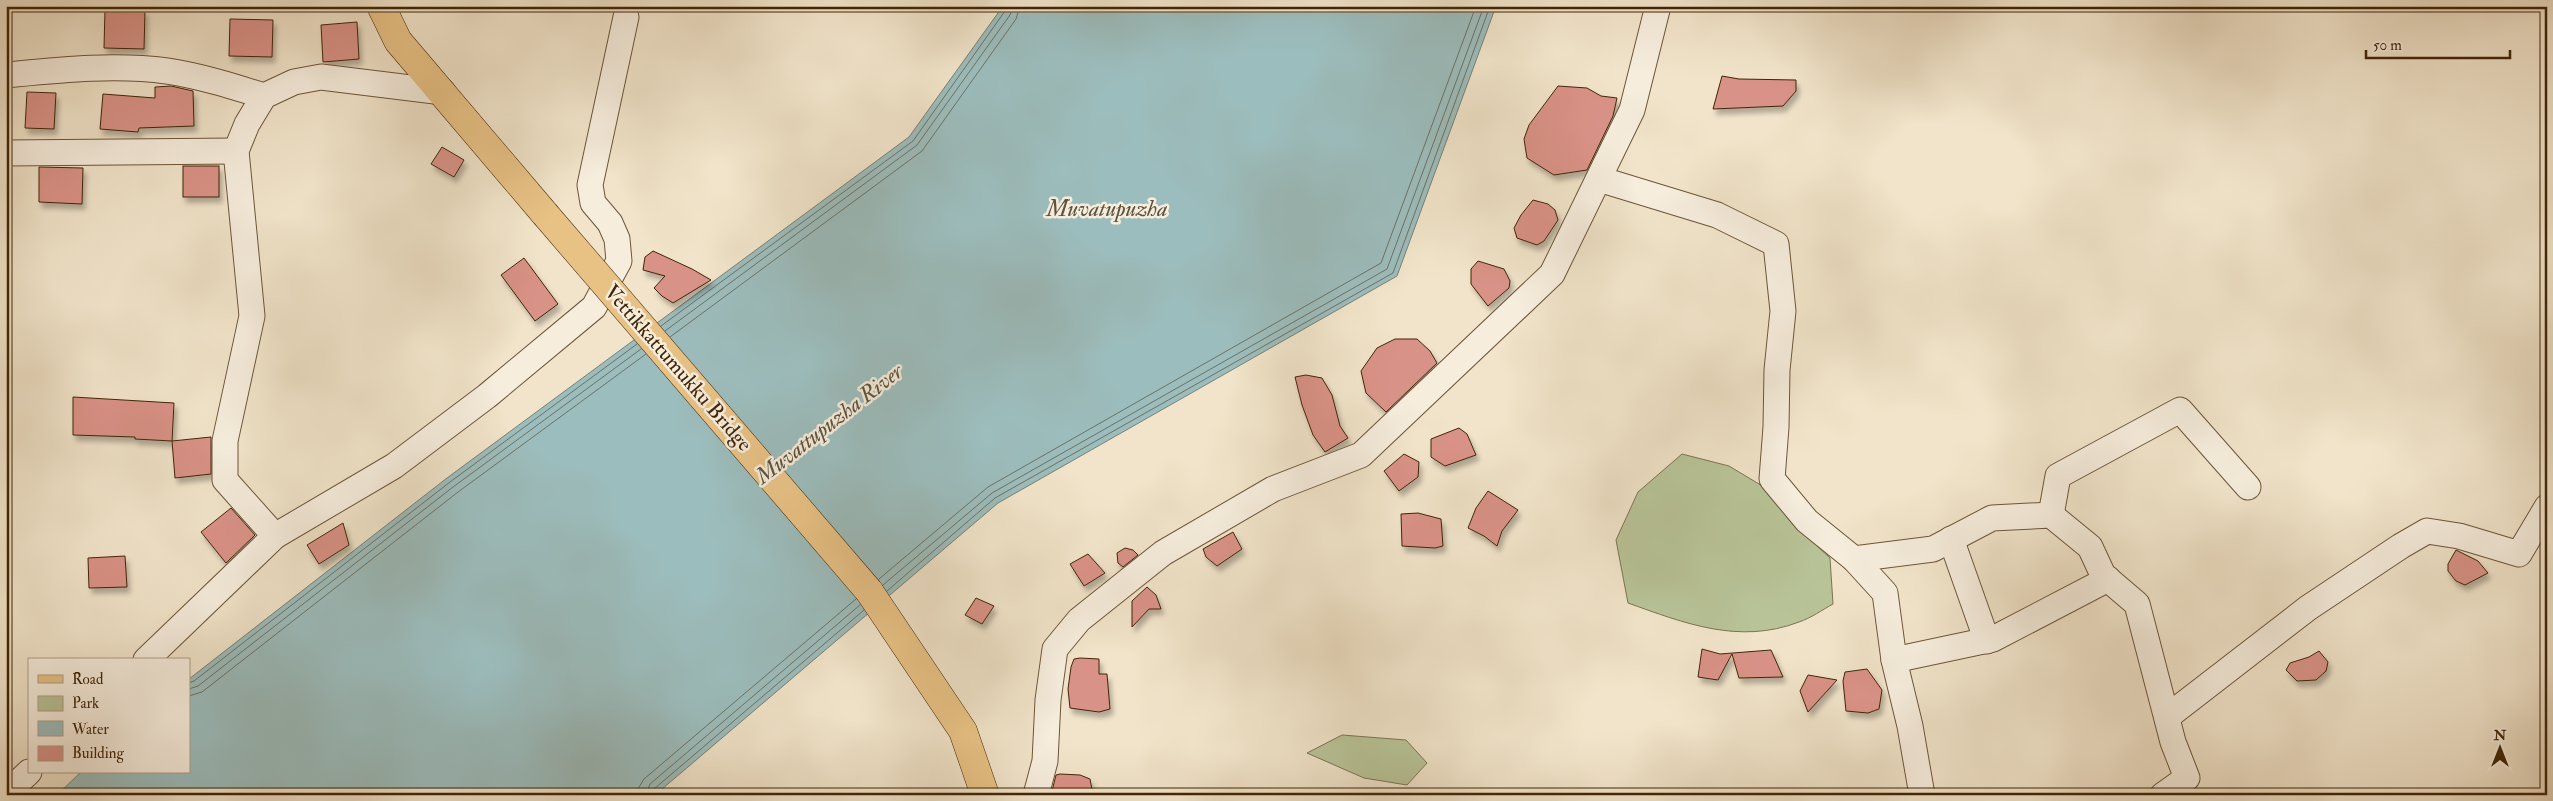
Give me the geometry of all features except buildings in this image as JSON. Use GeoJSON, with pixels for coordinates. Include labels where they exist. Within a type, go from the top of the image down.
{"type":"FeatureCollection","features":[{"type":"Feature","properties":{"kind":"main road","name":"Vettikkattumukku Bridge"},"geometry":{"type":"LineString","coordinates":[[381,6],[398,41],[444,92],[545,214],[869,591],[963,731],[985,795]]}},
{"type":"Feature","properties":{"kind":"street"},"geometry":{"type":"LineString","coordinates":[[1036,795],[1045,761],[1048,700],[1055,649],[1079,620],[1163,553],[1264,494],[1362,455],[1552,274],[1632,110],[1658,6]]}},
{"type":"Feature","properties":{"kind":"street"},"geometry":{"type":"LineString","coordinates":[[148,658],[275,536],[394,466],[487,396],[594,307],[619,261],[617,239],[610,222],[593,203],[590,185],[626,17]]}},
{"type":"Feature","properties":{"kind":"street"},"geometry":{"type":"LineString","coordinates":[[6,75],[89,68],[165,71],[205,78],[264,96]]}},
{"type":"Feature","properties":{"kind":"street"},"geometry":{"type":"LineString","coordinates":[[275,536],[225,480],[225,441],[252,316],[236,150],[247,124],[264,96],[294,82],[321,77],[444,92]]}},
{"type":"Feature","properties":{"kind":"street"},"geometry":{"type":"LineString","coordinates":[[6,153],[236,150]]}},
{"type":"Feature","properties":{"kind":"street"},"geometry":{"type":"LineString","coordinates":[[1599,179],[1717,215],[1776,244],[1783,311],[1777,370],[1776,427],[1772,479],[1807,520],[1854,559],[1885,593],[1894,660],[1910,726],[1922,795]]}},
{"type":"Feature","properties":{"kind":"street"},"geometry":{"type":"LineString","coordinates":[[2051,515],[2058,476],[2180,410],[2248,487]]}},
{"type":"Feature","properties":{"kind":"street"},"geometry":{"type":"LineString","coordinates":[[2167,717],[2308,608],[2401,546],[2427,531],[2459,536],[2518,554],[2547,507]]}},
{"type":"Feature","properties":{"kind":"street"},"geometry":{"type":"LineString","coordinates":[[1854,559],[1933,549],[1992,518],[2051,515],[2090,547],[2103,575],[2137,604],[2173,742],[2187,778],[2163,795]]}},
{"type":"Feature","properties":{"kind":"street"},"geometry":{"type":"LineString","coordinates":[[1951,539],[1987,641]]}},
{"type":"Feature","properties":{"kind":"street"},"geometry":{"type":"LineString","coordinates":[[1894,660],[1987,641],[2108,579]]}},
{"type":"Feature","properties":{"kind":"street"},"geometry":{"type":"LineString","coordinates":[[6,794],[28,773]]}},
{"type":"Feature","properties":{"kind":"green space"},"geometry":{"type":"Polygon","coordinates":[[[1682,454],[1729,466],[1784,499],[1802,532],[1830,558],[1833,604],[1799,622],[1777,629],[1755,632],[1712,629],[1670,618],[1628,603],[1616,540],[1638,492],[1682,454]]]}},
{"type":"Feature","properties":{"kind":"green space"},"geometry":{"type":"Polygon","coordinates":[[[1342,735],[1406,740],[1427,763],[1407,785],[1364,778],[1307,753],[1342,735]]]}},
{"type":"Feature","properties":{"kind":"water","name":"Muvatupuzha"},"geometry":{"type":"Polygon","coordinates":[[[1003,6],[1496,6],[1397,276],[998,503],[655,795],[57,795],[79,774],[190,774],[190,678],[447,478],[909,137],[1003,6]]]}},
{"type":"Feature","properties":{"kind":"water label","name":"Muvattupuzha River"},"geometry":{"type":"Point","coordinates":[829,424]}}]}
